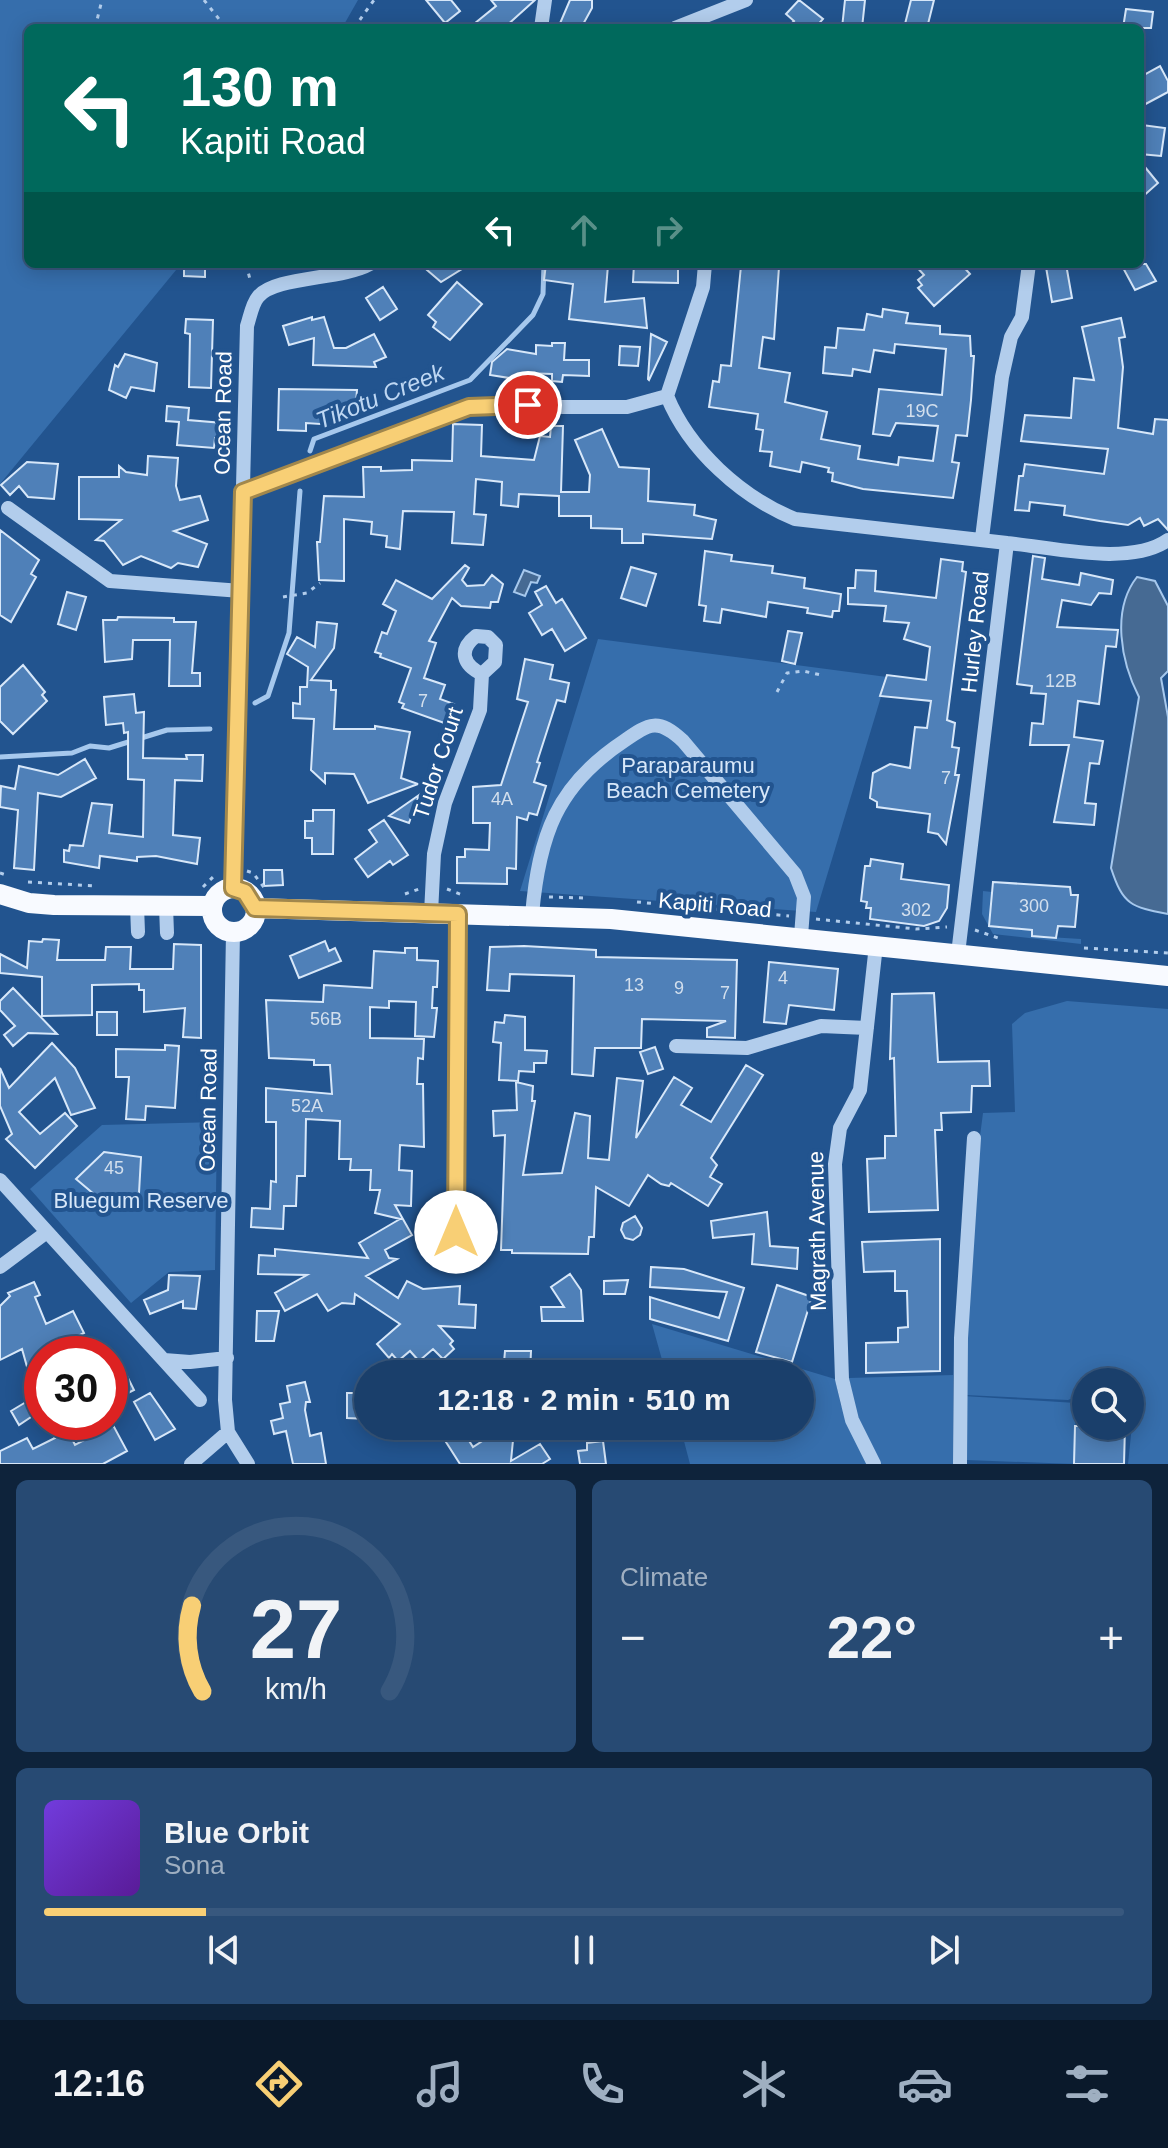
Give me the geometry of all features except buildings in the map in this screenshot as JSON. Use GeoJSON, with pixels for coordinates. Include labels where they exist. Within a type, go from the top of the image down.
{"type":"FeatureCollection","features":[{"type":"Feature","properties":{"kind":"main road"},"geometry":{"type":"LineString","coordinates":[[227,879],[245,892],[255,908],[250,925],[233,932],[214,921],[212,906],[227,879]]}},
{"type":"Feature","properties":{"kind":"main road"},"geometry":{"type":"LineString","coordinates":[[5,892],[39,904],[212,906]]}},
{"type":"Feature","properties":{"kind":"main road","name":"Kapiti Road"},"geometry":{"type":"LineString","coordinates":[[255,908],[532,915],[801,936],[1168,976]]}},
{"type":"Feature","properties":{"kind":"street"},"geometry":{"type":"LineString","coordinates":[[542,24],[545,0]]}},
{"type":"Feature","properties":{"kind":"street"},"geometry":{"type":"LineString","coordinates":[[708,22],[746,0]]}},
{"type":"Feature","properties":{"kind":"street"},"geometry":{"type":"LineString","coordinates":[[257,297],[274,286],[349,274],[362,268]]}},
{"type":"Feature","properties":{"kind":"street"},"geometry":{"type":"LineString","coordinates":[[705,268],[703,287],[667,396],[679,425],[692,442],[765,507],[795,519],[982,538]]}},
{"type":"Feature","properties":{"kind":"street","name":"Hurley Road"},"geometry":{"type":"LineString","coordinates":[[958,954],[989,703],[995,579],[1007,543],[982,538],[1002,377],[1011,337],[1022,317],[1028,268]]}},
{"type":"Feature","properties":{"kind":"street","name":"Ocean Road"},"geometry":{"type":"LineString","coordinates":[[227,879],[241,591],[247,326],[257,297]]}},
{"type":"Feature","properties":{"kind":"street"},"geometry":{"type":"LineString","coordinates":[[243,492],[469,407],[627,407],[667,396]]}},
{"type":"Feature","properties":{"kind":"street"},"geometry":{"type":"LineString","coordinates":[[8,508],[110,581],[241,591]]}},
{"type":"Feature","properties":{"kind":"street"},"geometry":{"type":"LineString","coordinates":[[1007,543],[1115,554],[1138,552],[1168,540]]}},
{"type":"Feature","properties":{"kind":"street","name":"Tudor Court"},"geometry":{"type":"LineString","coordinates":[[431,913],[434,854],[445,803],[480,710],[482,674]]}},
{"type":"Feature","properties":{"kind":"street"},"geometry":{"type":"LineString","coordinates":[[973,700],[989,703]]}},
{"type":"Feature","properties":{"kind":"street"},"geometry":{"type":"LineString","coordinates":[[532,915],[539,857],[572,786],[595,760],[656,724],[664,725],[683,741],[795,874],[804,897],[801,936]]}},
{"type":"Feature","properties":{"kind":"street"},"geometry":{"type":"LineString","coordinates":[[137,906],[138,932]]}},
{"type":"Feature","properties":{"kind":"street"},"geometry":{"type":"LineString","coordinates":[[166,906],[167,933]]}},
{"type":"Feature","properties":{"kind":"street"},"geometry":{"type":"LineString","coordinates":[[456,1232],[458,914]]}},
{"type":"Feature","properties":{"kind":"street","name":"Ocean Road"},"geometry":{"type":"LineString","coordinates":[[228,1432],[233,932]]}},
{"type":"Feature","properties":{"kind":"street","name":"Magrath Avenue"},"geometry":{"type":"LineString","coordinates":[[874,1464],[852,1420],[842,1379],[835,1151],[840,1128],[860,1090],[876,945]]}},
{"type":"Feature","properties":{"kind":"street"},"geometry":{"type":"LineString","coordinates":[[676,1046],[747,1048],[821,1026],[867,1028]]}},
{"type":"Feature","properties":{"kind":"street"},"geometry":{"type":"LineString","coordinates":[[960,1464],[961,1338],[974,1138]]}},
{"type":"Feature","properties":{"kind":"street"},"geometry":{"type":"LineString","coordinates":[[0,1180],[200,1400]]}},
{"type":"Feature","properties":{"kind":"street"},"geometry":{"type":"LineString","coordinates":[[0,1267],[47,1232]]}},
{"type":"Feature","properties":{"kind":"street"},"geometry":{"type":"LineString","coordinates":[[229,1247],[244,1248]]}},
{"type":"Feature","properties":{"kind":"street"},"geometry":{"type":"LineString","coordinates":[[164,1360],[190,1362],[227,1358]]}},
{"type":"Feature","properties":{"kind":"street"},"geometry":{"type":"LineString","coordinates":[[191,1464],[228,1432],[248,1464]]}},
{"type":"Feature","properties":{"kind":"path"},"geometry":{"type":"LineString","coordinates":[[96,24],[102,0]]}},
{"type":"Feature","properties":{"kind":"path"},"geometry":{"type":"LineString","coordinates":[[204,0],[223,24]]}},
{"type":"Feature","properties":{"kind":"path"},"geometry":{"type":"LineString","coordinates":[[357,24],[374,0]]}},
{"type":"Feature","properties":{"kind":"path"},"geometry":{"type":"LineString","coordinates":[[247,268],[257,297]]}},
{"type":"Feature","properties":{"kind":"path"},"geometry":{"type":"LineString","coordinates":[[284,596],[313,590],[320,583]]}},
{"type":"Feature","properties":{"kind":"path"},"geometry":{"type":"LineString","coordinates":[[777,692],[787,673],[803,671],[821,675]]}},
{"type":"Feature","properties":{"kind":"path"},"geometry":{"type":"LineString","coordinates":[[0,873],[5,892]]}},
{"type":"Feature","properties":{"kind":"path"},"geometry":{"type":"LineString","coordinates":[[196,888],[227,879]]}},
{"type":"Feature","properties":{"kind":"path"},"geometry":{"type":"LineString","coordinates":[[23,881],[110,886]]}},
{"type":"Feature","properties":{"kind":"path"},"geometry":{"type":"LineString","coordinates":[[979,931],[1007,940]]}},
{"type":"Feature","properties":{"kind":"path"},"geometry":{"type":"LineString","coordinates":[[1081,947],[1168,953]]}},
{"type":"Feature","properties":{"kind":"green space"},"geometry":{"type":"Polygon","coordinates":[[[0,0],[358,0],[344,24],[24,24],[24,268],[178,268],[0,484],[0,0]]]}},
{"type":"Feature","properties":{"kind":"green space","name":"Paraparaumu Beach Cemetery"},"geometry":{"type":"Polygon","coordinates":[[[598,639],[887,677],[816,912],[520,891],[598,639]]]}},
{"type":"Feature","properties":{"kind":"green space"},"geometry":{"type":"Polygon","coordinates":[[[983,891],[992,892],[989,926],[1032,930],[1032,936],[1081,939],[1081,944],[993,934],[982,914],[983,891]]]}},
{"type":"Feature","properties":{"kind":"green space"},"geometry":{"type":"Polygon","coordinates":[[[1067,1001],[1168,1009],[1168,1464],[1128,1464],[1130,1440],[1144,1440],[1144,1368],[1072,1368],[1072,1398],[1068,1400],[965,1395],[972,1198],[983,1113],[1015,1112],[1012,1024],[1025,1013],[1067,1001]]]}},
{"type":"Feature","properties":{"kind":"green space","name":"Bluegum Reserve"},"geometry":{"type":"Polygon","coordinates":[[[217,1122],[215,1270],[169,1272],[131,1303],[30,1189],[102,1125],[217,1122]]]}},
{"type":"Feature","properties":{"kind":"green space"},"geometry":{"type":"Polygon","coordinates":[[[652,1324],[772,1360],[662,1360],[652,1324]]]}},
{"type":"Feature","properties":{"kind":"green space"},"geometry":{"type":"Polygon","coordinates":[[[814,1373],[835,1379],[841,1405],[867,1464],[690,1464],[684,1440],[814,1440],[814,1373]]]}},
{"type":"Feature","properties":{"kind":"green space"},"geometry":{"type":"Polygon","coordinates":[[[953,1375],[953,1464],[880,1464],[858,1423],[849,1378],[953,1375]]]}},
{"type":"Feature","properties":{"kind":"green space"},"geometry":{"type":"Polygon","coordinates":[[[964,1396],[1072,1403],[1074,1464],[966,1460],[964,1396]]]}},
{"type":"Feature","properties":{"kind":"shaded area"},"geometry":{"type":"Polygon","coordinates":[[[524,570],[540,576],[537,583],[531,582],[525,596],[514,592],[524,570]]]}},
{"type":"Feature","properties":{"kind":"shaded area"},"geometry":{"type":"Polygon","coordinates":[[[1137,577],[1155,581],[1168,606],[1168,671],[1161,678],[1168,717],[1168,914],[1130,902],[1120,890],[1111,868],[1139,697],[1127,668],[1121,620],[1129,590],[1137,577]]]}},
{"type":"Feature","properties":{"kind":"waterway","name":"Tikotu Creek"},"geometry":{"type":"LineString","coordinates":[[310,451],[314,439],[470,380],[533,315],[543,294],[544,268]]}},
{"type":"Feature","properties":{"kind":"waterway","name":"Tikotu Creek"},"geometry":{"type":"LineString","coordinates":[[255,703],[268,696],[289,633],[300,491]]}},
{"type":"Feature","properties":{"kind":"waterway","name":"Tikotu Creek"},"geometry":{"type":"LineString","coordinates":[[0,757],[72,753],[90,746],[109,748],[167,730],[210,729]]}},
{"type":"Feature","properties":{"kind":"route"},"geometry":{"type":"LineString","coordinates":[[456,1232],[458,914],[255,908],[250,896],[233,888],[243,492],[469,407],[528,405]]}}]}
